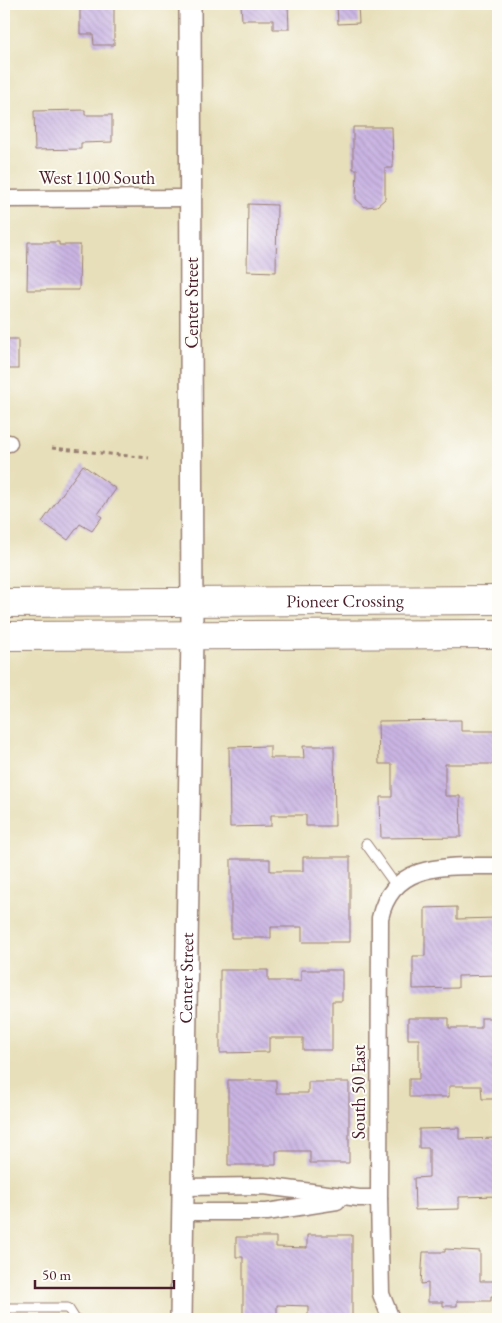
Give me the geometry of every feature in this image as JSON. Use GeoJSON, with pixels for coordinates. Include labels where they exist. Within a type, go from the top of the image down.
{"type":"FeatureCollection","features":[{"type":"Feature","properties":{"kind":"highway","name":"Pioneer Crossing"},"geometry":{"type":"LineString","coordinates":[[4,603],[498,600]]}},
{"type":"Feature","properties":{"kind":"highway","name":"Pioneer Crossing"},"geometry":{"type":"LineString","coordinates":[[4,636],[498,634]]}},
{"type":"Feature","properties":{"kind":"street","name":"Center Street"},"geometry":{"type":"LineString","coordinates":[[181,1319],[192,635],[190,4]]}},
{"type":"Feature","properties":{"kind":"street","name":"West 1100 South"},"geometry":{"type":"LineString","coordinates":[[4,199],[191,198]]}},
{"type":"Feature","properties":{"kind":"street"},"geometry":{"type":"LineString","coordinates":[[402,882],[422,870],[435,867],[498,866]]}},
{"type":"Feature","properties":{"kind":"street","name":"South 50 East"},"geometry":{"type":"LineString","coordinates":[[386,1318],[381,1294],[379,1198],[380,918],[382,909],[402,882]]}},
{"type":"Feature","properties":{"kind":"street"},"geometry":{"type":"LineString","coordinates":[[183,1187],[264,1186],[359,1198],[379,1198]]}},
{"type":"Feature","properties":{"kind":"street"},"geometry":{"type":"LineString","coordinates":[[183,1212],[267,1212],[359,1198]]}},
{"type":"Feature","properties":{"kind":"lane"},"geometry":{"type":"LineString","coordinates":[[366,844],[402,882]]}},
{"type":"Feature","properties":{"kind":"lane"},"geometry":{"type":"LineString","coordinates":[[4,1308],[68,1308],[75,1319]]}},
{"type":"Feature","properties":{"kind":"path"},"geometry":{"type":"LineString","coordinates":[[52,448],[150,458]]}},
{"type":"Feature","properties":{"kind":"building"},"geometry":{"type":"Polygon","coordinates":[[[80,4],[114,4],[114,45],[94,45],[93,34],[80,34],[80,4]]]}},
{"type":"Feature","properties":{"kind":"building"},"geometry":{"type":"Polygon","coordinates":[[[241,4],[288,4],[289,29],[273,29],[273,20],[242,20],[241,4]]]}},
{"type":"Feature","properties":{"kind":"building"},"geometry":{"type":"Polygon","coordinates":[[[337,4],[358,4],[359,23],[338,24],[337,4]]]}},
{"type":"Feature","properties":{"kind":"building"},"geometry":{"type":"Polygon","coordinates":[[[85,110],[85,115],[112,115],[112,142],[81,143],[81,149],[35,150],[34,111],[85,110]]]}},
{"type":"Feature","properties":{"kind":"building"},"geometry":{"type":"Polygon","coordinates":[[[353,127],[392,127],[393,168],[385,168],[385,199],[377,206],[365,207],[356,199],[357,169],[353,169],[353,127]]]}},
{"type":"Feature","properties":{"kind":"building"},"geometry":{"type":"Polygon","coordinates":[[[248,204],[277,205],[276,272],[247,271],[248,204]]]}},
{"type":"Feature","properties":{"kind":"building"},"geometry":{"type":"Polygon","coordinates":[[[28,242],[59,242],[59,245],[80,245],[79,290],[27,290],[28,242]]]}},
{"type":"Feature","properties":{"kind":"building"},"geometry":{"type":"Polygon","coordinates":[[[4,339],[18,339],[18,369],[4,369],[4,339]]]}},
{"type":"Feature","properties":{"kind":"building"},"geometry":{"type":"Polygon","coordinates":[[[83,465],[116,489],[98,514],[102,517],[92,531],[80,524],[68,540],[42,522],[83,465]]]}},
{"type":"Feature","properties":{"kind":"building"},"geometry":{"type":"Polygon","coordinates":[[[461,720],[461,731],[498,731],[498,764],[445,764],[445,796],[460,796],[461,837],[381,838],[380,797],[392,797],[392,764],[379,764],[378,721],[461,720]]]}},
{"type":"Feature","properties":{"kind":"building"},"geometry":{"type":"Polygon","coordinates":[[[270,746],[270,758],[304,758],[303,746],[334,746],[335,826],[306,826],[306,815],[271,815],[271,826],[230,827],[229,747],[270,746]]]}},
{"type":"Feature","properties":{"kind":"building"},"geometry":{"type":"Polygon","coordinates":[[[303,857],[350,857],[350,942],[302,942],[302,927],[271,927],[271,938],[231,938],[231,859],[270,859],[270,871],[303,871],[303,857]]]}},
{"type":"Feature","properties":{"kind":"building"},"geometry":{"type":"Polygon","coordinates":[[[457,907],[457,919],[498,918],[498,975],[458,976],[458,988],[413,989],[413,956],[425,956],[425,908],[457,907]]]}},
{"type":"Feature","properties":{"kind":"building"},"geometry":{"type":"Polygon","coordinates":[[[220,970],[268,970],[268,981],[301,981],[301,970],[342,970],[342,1001],[332,1001],[332,1050],[303,1050],[303,1038],[269,1038],[269,1052],[220,1053],[220,970]]]}},
{"type":"Feature","properties":{"kind":"building"},"geometry":{"type":"Polygon","coordinates":[[[408,1018],[449,1018],[449,1028],[481,1028],[481,1018],[498,1018],[498,1099],[482,1099],[481,1086],[449,1086],[449,1097],[409,1097],[409,1079],[419,1079],[419,1039],[408,1039],[408,1018]]]}},
{"type":"Feature","properties":{"kind":"building"},"geometry":{"type":"Polygon","coordinates":[[[228,1080],[276,1080],[276,1093],[308,1093],[308,1082],[349,1082],[349,1163],[310,1163],[310,1151],[276,1151],[276,1165],[228,1165],[228,1080]]]}},
{"type":"Feature","properties":{"kind":"building"},"geometry":{"type":"Polygon","coordinates":[[[459,1128],[459,1139],[498,1138],[498,1196],[459,1197],[459,1209],[415,1210],[414,1178],[429,1177],[429,1148],[419,1148],[419,1129],[459,1128]]]}},
{"type":"Feature","properties":{"kind":"building"},"geometry":{"type":"Polygon","coordinates":[[[307,1235],[352,1235],[352,1318],[308,1318],[308,1306],[277,1305],[277,1317],[243,1316],[243,1257],[236,1257],[236,1237],[276,1237],[276,1247],[307,1248],[307,1235]]]}},
{"type":"Feature","properties":{"kind":"building"},"geometry":{"type":"Polygon","coordinates":[[[445,1249],[480,1251],[480,1281],[498,1281],[498,1296],[491,1296],[491,1301],[457,1301],[457,1306],[443,1306],[443,1302],[428,1302],[428,1283],[421,1284],[423,1252],[445,1252],[445,1249]]]}}]}
